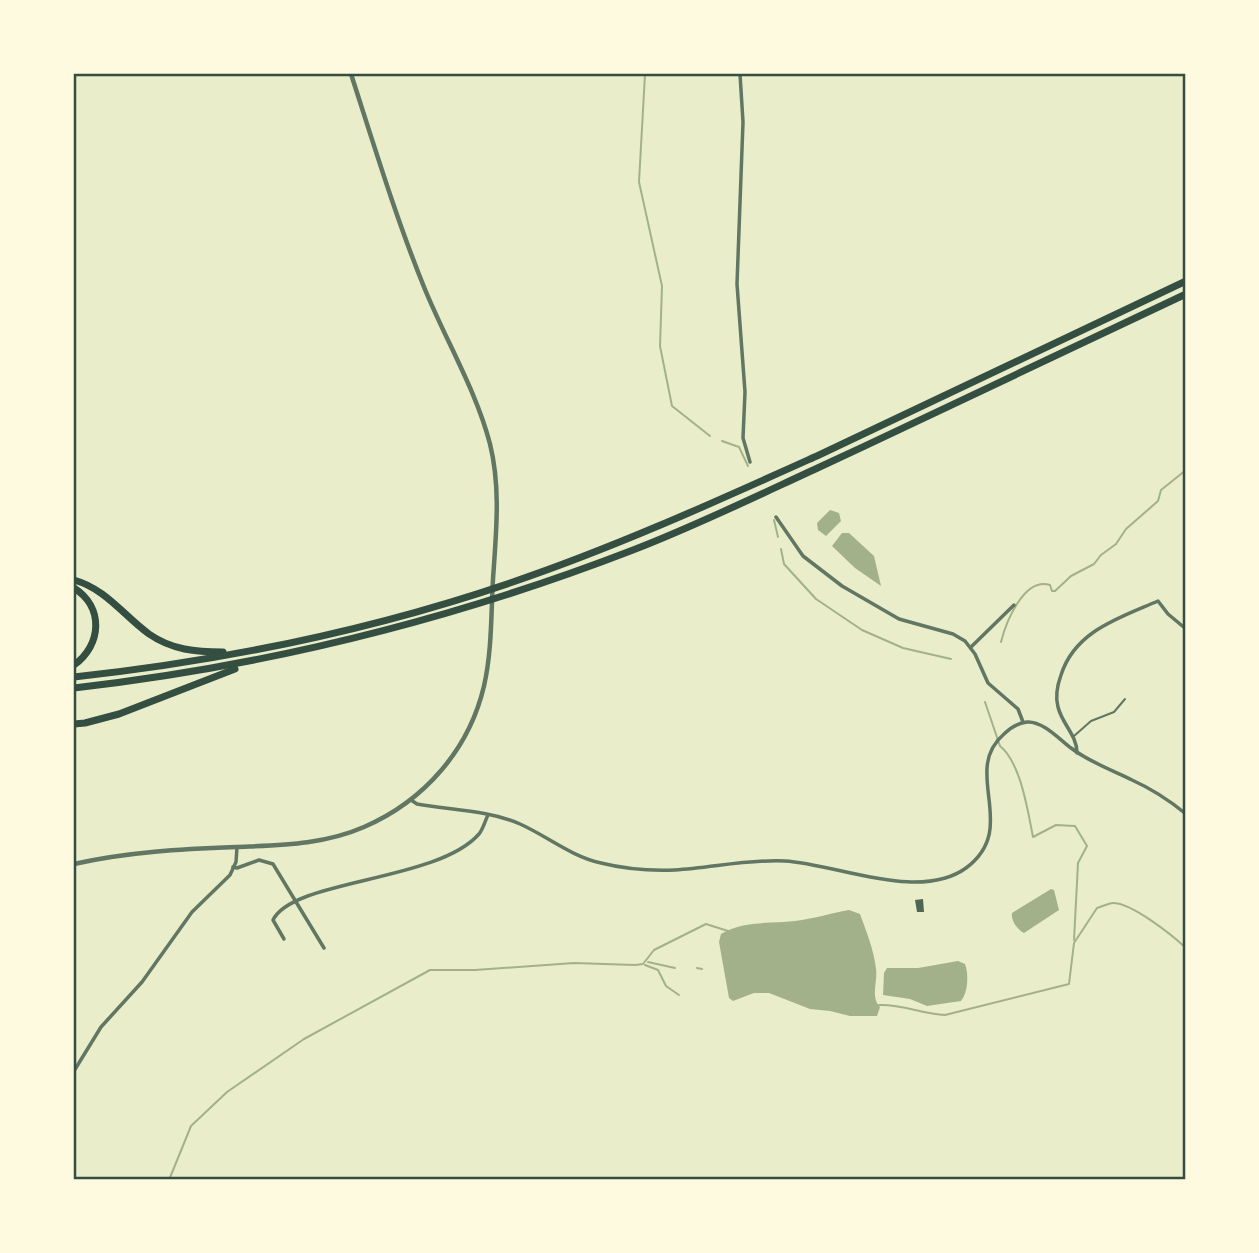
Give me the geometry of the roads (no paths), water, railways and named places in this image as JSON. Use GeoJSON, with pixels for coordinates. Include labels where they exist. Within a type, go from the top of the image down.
{"type":"FeatureCollection","features":[{"type":"Feature","properties":{"kind":"highway"},"geometry":{"type":"LineString","coordinates":[[74,677],[245,652],[442,604],[508,583],[694,512],[1185,281]]}},
{"type":"Feature","properties":{"kind":"highway"},"geometry":{"type":"LineString","coordinates":[[74,688],[251,663],[419,622],[511,594],[636,549],[887,436],[1185,294]]}},
{"type":"Feature","properties":{"kind":"highway"},"geometry":{"type":"LineString","coordinates":[[74,580],[110,598],[142,628],[166,643],[191,651],[245,652]]}},
{"type":"Feature","properties":{"kind":"highway"},"geometry":{"type":"LineString","coordinates":[[74,588],[91,605],[97,621],[89,651],[74,665]]}},
{"type":"Feature","properties":{"kind":"highway"},"geometry":{"type":"LineString","coordinates":[[74,724],[119,714],[251,663]]}},
{"type":"Feature","properties":{"kind":"street"},"geometry":{"type":"LineString","coordinates":[[75,864],[175,850],[297,844],[340,836],[364,827],[411,800],[443,769],[468,731],[484,684],[489,652],[497,529],[496,477],[490,444],[424,286],[351,74]]}},
{"type":"Feature","properties":{"kind":"street"},"geometry":{"type":"LineString","coordinates":[[740,74],[743,122],[737,285],[746,392],[743,439],[750,462]]}},
{"type":"Feature","properties":{"kind":"street"},"geometry":{"type":"LineString","coordinates":[[776,517],[796,548],[812,564],[842,586],[899,619],[953,634],[971,647],[988,683],[1018,709],[1023,722]]}},
{"type":"Feature","properties":{"kind":"street"},"geometry":{"type":"LineString","coordinates":[[1077,752],[1074,737],[1059,710],[1057,693],[1065,663],[1076,645],[1109,623],[1158,601],[1185,629]]}},
{"type":"Feature","properties":{"kind":"street"},"geometry":{"type":"LineString","coordinates":[[971,647],[1014,605]]}},
{"type":"Feature","properties":{"kind":"street"},"geometry":{"type":"LineString","coordinates":[[411,800],[417,804],[488,815],[520,824],[575,854],[598,863],[673,870],[785,861],[891,880],[930,881],[952,876],[979,856],[988,838],[992,820],[987,760],[1000,737],[1023,722],[1034,722],[1077,752],[1155,792],[1185,814]]}},
{"type":"Feature","properties":{"kind":"street"},"geometry":{"type":"LineString","coordinates":[[284,939],[274,920],[276,915],[294,902],[445,858],[480,833],[488,815]]}},
{"type":"Feature","properties":{"kind":"street"},"geometry":{"type":"LineString","coordinates":[[74,1071],[101,1027],[142,982],[192,912],[225,880],[234,864],[237,847]]}},
{"type":"Feature","properties":{"kind":"street"},"geometry":{"type":"LineString","coordinates":[[234,864],[237,869],[258,860],[273,864],[324,948]]}},
{"type":"Feature","properties":{"kind":"lane"},"geometry":{"type":"LineString","coordinates":[[1074,737],[1091,721],[1114,712],[1125,699]]}},
{"type":"Feature","properties":{"kind":"waterway"},"geometry":{"type":"LineString","coordinates":[[645,74],[639,182],[662,286],[660,346],[672,406],[710,436]]}},
{"type":"Feature","properties":{"kind":"waterway"},"geometry":{"type":"LineString","coordinates":[[722,441],[739,447],[748,466]]}},
{"type":"Feature","properties":{"kind":"waterway"},"geometry":{"type":"LineString","coordinates":[[1001,642],[1012,613],[1024,594],[1041,584],[1050,585],[1052,591],[1055,591],[1071,576],[1094,564],[1116,544],[1126,529],[1158,501],[1161,490],[1186,470]]}},
{"type":"Feature","properties":{"kind":"waterway"},"geometry":{"type":"LineString","coordinates":[[774,520],[778,537]]}},
{"type":"Feature","properties":{"kind":"waterway"},"geometry":{"type":"LineString","coordinates":[[781,549],[784,564],[816,599],[862,630],[903,648],[951,659]]}},
{"type":"Feature","properties":{"kind":"waterway"},"geometry":{"type":"LineString","coordinates":[[985,702],[1000,746],[1018,776],[1033,837],[1056,825],[1075,826],[1087,846],[1078,863],[1074,940]]}},
{"type":"Feature","properties":{"kind":"waterway"},"geometry":{"type":"LineString","coordinates":[[879,1005],[945,1015],[1069,984],[1074,943],[1097,908],[1111,903],[1121,904],[1141,914],[1186,948]]}},
{"type":"Feature","properties":{"kind":"waterway"},"geometry":{"type":"LineString","coordinates":[[169,1180],[191,1126],[227,1092],[304,1039],[430,970],[475,970],[574,963],[643,964],[654,950],[706,924],[728,931]]}},
{"type":"Feature","properties":{"kind":"waterway"},"geometry":{"type":"LineString","coordinates":[[648,962],[675,968]]}},
{"type":"Feature","properties":{"kind":"waterway"},"geometry":{"type":"LineString","coordinates":[[645,965],[658,970],[666,986],[679,995]]}},
{"type":"Feature","properties":{"kind":"waterway"},"geometry":{"type":"LineString","coordinates":[[697,968],[702,969]]}}]}
